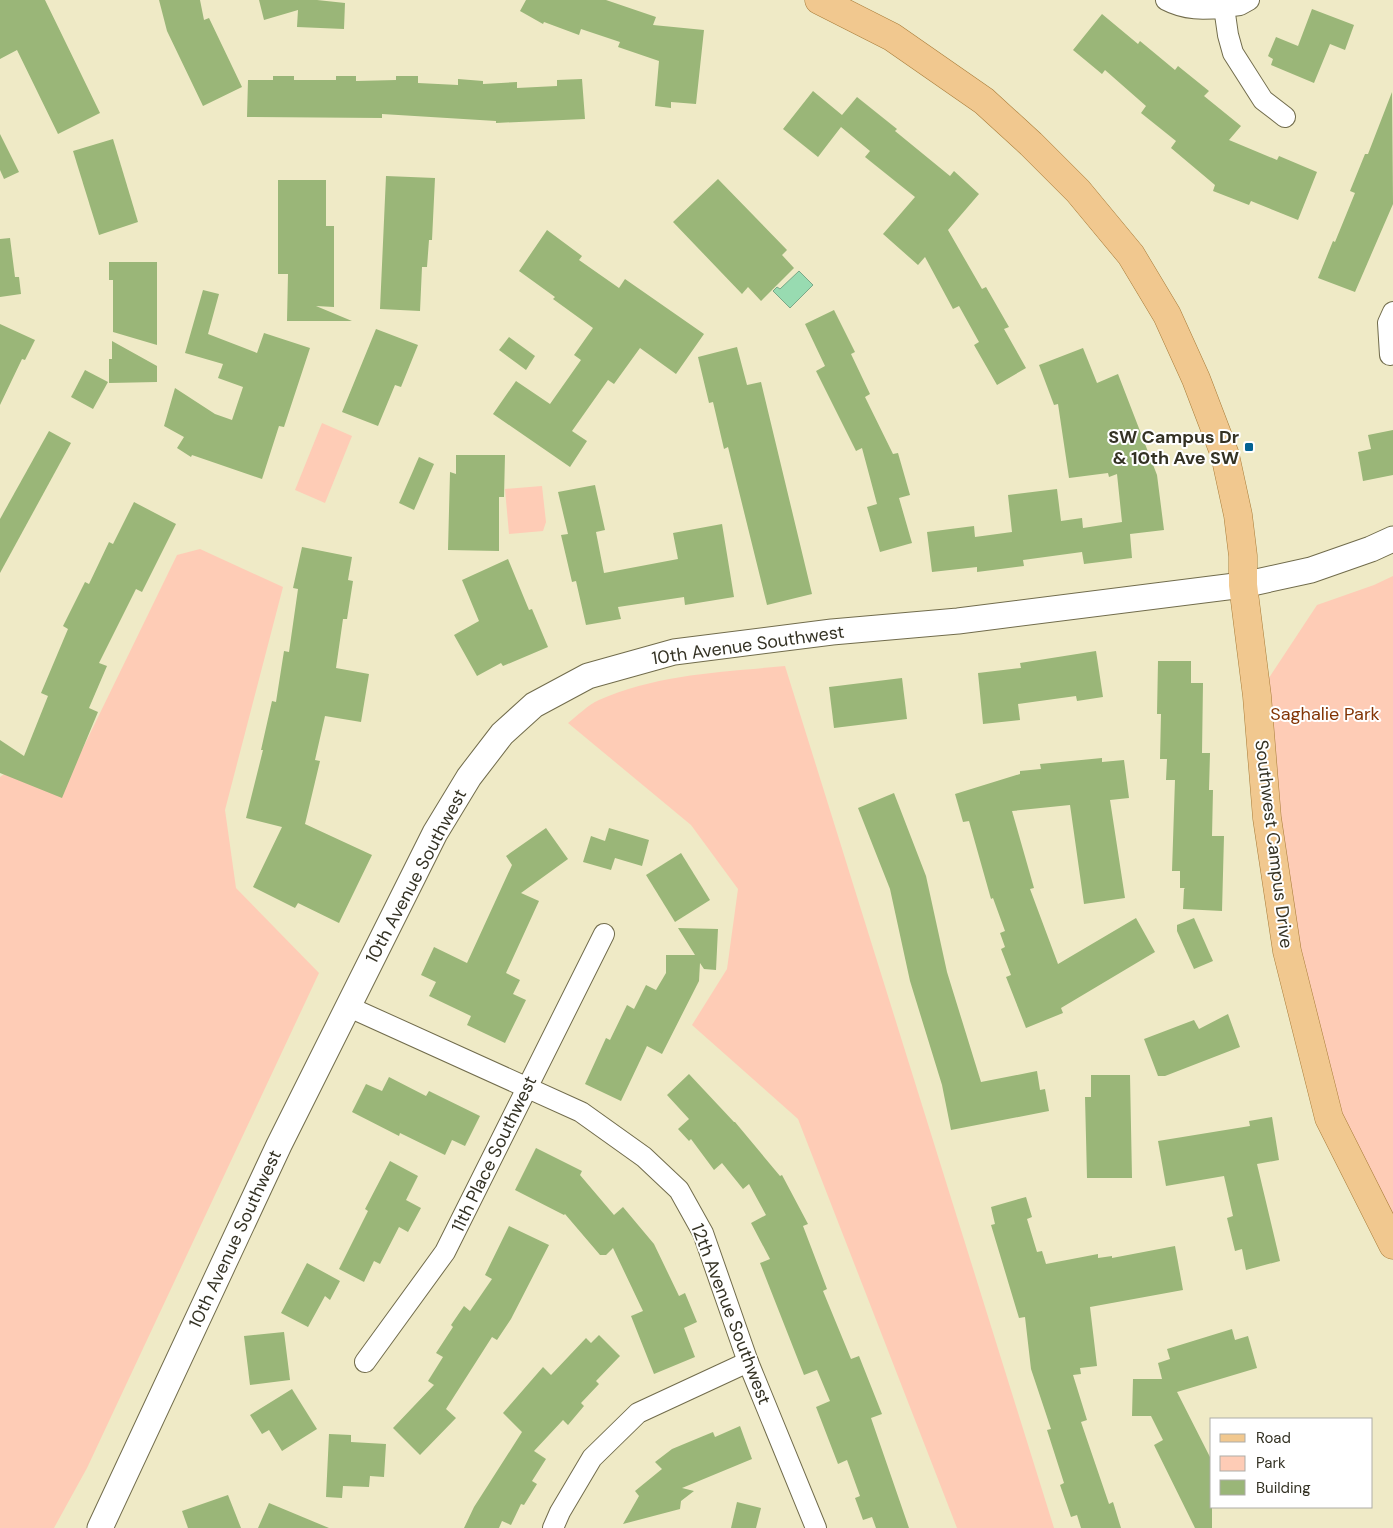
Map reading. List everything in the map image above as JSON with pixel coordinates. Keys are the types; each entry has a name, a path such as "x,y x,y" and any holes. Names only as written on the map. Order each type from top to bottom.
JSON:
{"main road":[{"name":"Southwest Campus Drive","path":"818,0 892,37 984,101 1078,191 1131,255 1167,315 1196,379 1225,455 1238,515 1243,556 1243,585 1268,818 1287,951 1329,1118 1393,1245"}],"street":[{"path":"1166,0 1176,5 1204,10 1240,5 1249,0"},
{"path":"1224,7 1233,53 1263,100 1285,117"},
{"path":"1390,355 1388,323 1393,312"},
{"path":"1243,585 1311,570 1371,550 1393,539"},
{"name":"10th Avenue Southwest","path":"100,1528 279,1145 435,833 468,777 502,734 534,705 588,676 674,652 832,632 958,621 1243,585"},
{"name":"11th Place Southwest","path":"365,1362 445,1252 604,934"},
{"name":"12th Avenue Southwest","path":"349,1008 581,1112 644,1156 678,1190 703,1233 748,1362 816,1528"},
{"path":"552,1528 592,1458 638,1413 748,1362"}],"green space":[{"path":"322,423 352,436 325,503 295,490"},
{"path":"542,486 546,522 543,531 509,534 505,489"},
{"path":"200,549 283,587 225,810 236,888 319,973 87,1468 54,1528 0,1528 0,777 14,767 82,750 177,555"},
{"name":"Saghalie Park","path":"1393,576 1393,1245 1329,1118 1257,696 1317,605 1374,585"},
{"path":"785,666 1054,1528 957,1528 798,1119 692,1025 727,969 738,889 691,825 568,723 587,707 621,691 667,679"}],"shaded area":[{"path":"799,271 813,285 790,308 773,291 777,287 780,289"}],"building":[{"path":"0,0 45,0 100,113 58,134 17,50 0,59"},
{"path":"159,0 200,0 204,20 209,18 242,87 203,106 167,31"},
{"path":"259,0 317,0 345,3 344,29 297,27 298,10 264,20"},
{"path":"526,0 606,0 656,17 653,25 704,30 696,104 671,102 671,108 655,106 659,61 618,47 620,42 581,29 579,35 544,22 543,24 520,11"},
{"path":"1312,9 1354,25 1345,50 1330,44 1314,83 1271,65 1273,59 1268,56 1276,37 1298,46"},
{"path":"1102,14 1138,44 1140,41 1175,70 1178,66 1209,91 1204,96 1241,126 1229,140 1277,160 1279,156 1317,172 1298,220 1251,201 1249,205 1213,191 1215,185 1171,148 1176,141 1141,113 1146,106 1105,70 1102,74 1073,50"},
{"path":"273,76 294,76 294,80 336,80 336,76 356,76 356,81 396,80 396,76 418,76 418,83 458,85 458,79 483,81 483,84 517,82 517,88 557,86 557,80 582,79 585,119 496,123 496,121 382,114 382,118 247,117 248,80 273,80"},
{"path":"813,91 842,115 857,97 897,129 895,131 950,176 954,171 979,194 948,230 982,289 986,287 1009,327 1004,329 1026,368 997,385 974,345 979,342 959,306 953,309 925,257 918,265 883,234 915,197 865,157 870,151 841,127 818,157 783,129"},
{"path":"1392,92 1393,204 1355,292 1318,278 1355,193 1350,191 1365,154 1368,154"},
{"path":"0,134 19,172 4,179 0,170"},
{"path":"113,139 138,222 99,235 73,151"},
{"path":"386,176 435,178 432,240 429,240 427,267 422,267 420,311 380,309"},
{"path":"718,179 787,250 782,255 794,268 761,301 748,287 742,294 673,222"},
{"path":"278,180 326,180 326,226 334,226 334,307 316,306 352,321 287,321 288,274 278,274"},
{"path":"547,230 582,256 579,260 619,288 625,279 704,334 676,374 640,348 614,384 608,380 572,431 587,441 570,467 493,414 516,381 550,404 581,360 574,355 593,328 519,271"},
{"path":"10,238 15,277 19,277 21,294 0,297 0,239"},
{"path":"109,262 157,262 157,345 113,332 113,280 109,280"},
{"path":"203,290 219,294 208,334 257,353 264,333 310,348 284,427 279,426 262,479 192,455 191,457 177,448 184,437 164,426 175,388 215,414 232,420 243,387 218,378 223,364 185,353"},
{"path":"834,310 855,352 851,354 870,394 865,397 893,454 898,453 910,495 899,498 912,543 880,552 867,507 877,504 862,448 856,451 816,371 825,366 805,324"},
{"path":"0,324 35,340 25,360 22,359 0,405"},
{"path":"376,329 418,345 401,387 395,385 378,426 342,412"},
{"path":"509,337 535,356 526,370 499,350"},
{"path":"112,341 157,366 157,382 109,383 109,359 112,359"},
{"path":"737,347 747,385 761,382 812,594 767,605 728,447 724,449 713,402 709,403 698,357"},
{"path":"1083,348 1097,383 1118,374 1157,475 1164,530 1130,534 1132,558 1084,564 1082,552 1023,560 1024,566 977,572 977,567 932,572 927,532 974,526 975,537 1012,532 1008,495 1057,489 1061,521 1082,518 1083,528 1122,522 1117,474 1109,477 1108,473 1069,478 1058,404 1054,405 1039,365"},
{"path":"85,370 108,382 93,409 71,397"},
{"path":"1393,430 1393,475 1363,481 1358,452 1371,449 1368,435"},
{"path":"49,431 71,443 0,573 0,519"},
{"path":"456,455 505,455 504,497 499,497 499,551 448,550 450,472 456,474"},
{"path":"419,457 434,464 414,510 399,503"},
{"path":"595,485 605,530 596,532 604,573 678,559 673,533 722,524 734,597 685,605 684,597 618,607 621,619 586,625 576,581 572,582 561,535 568,534 558,492"},
{"path":"134,502 176,524 142,592 136,589 99,663 107,666 89,708 98,712 62,798 0,773 0,740 24,756 48,696 41,693 68,629 63,626 85,582 89,584 109,542 113,544"},
{"path":"302,547 352,557 348,580 353,581 347,619 343,619 336,668 369,674 361,722 325,716 315,760 320,761 305,824 372,855 339,923 298,903 295,908 253,887 282,827 246,818 263,750 261,750 272,701 276,702 284,651 289,652 298,589 293,588"},
{"path":"508,559 529,610 532,609 548,647 503,666 501,663 477,676 454,635 479,621 462,580"},
{"path":"1096,651 1103,697 1077,701 1076,696 1018,704 1020,720 983,724 978,673 1021,668 1020,663"},
{"path":"1158,661 1191,661 1191,683 1203,683 1202,753 1210,753 1209,790 1213,790 1212,836 1224,836 1222,911 1183,909 1185,888 1180,888 1180,871 1172,871 1175,780 1166,780 1167,759 1160,759 1161,714 1157,714"},
{"path":"902,678 907,719 834,728 829,687"},
{"path":"1102,758 1102,762 1124,760 1129,798 1110,800 1125,898 1084,904 1070,805 1012,811 1034,888 1030,889 1058,964 1136,918 1155,952 1061,1008 1063,1013 1026,1028 1006,977 1011,975 1001,949 1005,947 1000,933 1005,931 993,898 991,899 969,821 963,822 955,794 1020,774 1020,771 1041,769 1040,764"},
{"path":"894,793 926,876 947,972 981,1082 1037,1071 1040,1090 1045,1089 1049,1111 951,1130 942,1085 910,981 890,889 858,808"},
{"path":"546,828 568,859 521,893 539,901 506,973 520,980 513,994 526,1000 505,1043 467,1025 471,1016 429,996 436,982 421,975 434,947 467,963 512,865 506,856"},
{"path":"609,828 649,840 642,866 615,858 611,870 583,862 591,836 605,841"},
{"path":"681,853 710,900 675,922 646,875"},
{"path":"1194,918 1213,961 1194,969 1177,931 1177,925"},
{"path":"678,928 718,929 716,970 704,969 700,963 699,981 662,1054 647,1046 621,1101 585,1084 606,1038 610,1040 627,1005 634,1009 646,985 656,990 666,973 666,955 695,955"},
{"path":"1228,1014 1240,1047 1165,1076 1158,1076 1144,1039 1194,1020 1199,1029"},
{"path":"689,1074 735,1122 780,1176 782,1175 808,1224 803,1226 827,1289 823,1291 851,1359 859,1356 882,1414 871,1418 909,1528 876,1528 872,1517 863,1520 855,1498 860,1496 847,1460 838,1464 816,1407 830,1401 817,1370 804,1375 760,1263 770,1259 751,1223 766,1215 749,1184 743,1189 722,1163 714,1170 691,1139 689,1141 678,1129 689,1119 667,1095"},
{"path":"1091,1075 1130,1075 1132,1178 1087,1178 1085,1097 1091,1097"},
{"path":"389,1077 426,1096 429,1091 480,1116 465,1146 452,1140 445,1155 400,1133 399,1136 352,1112 366,1084 382,1091"},
{"path":"1272,1117 1279,1160 1257,1164 1280,1261 1246,1270 1242,1249 1235,1251 1227,1218 1233,1216 1224,1176 1166,1186 1158,1141 1250,1126 1249,1121"},
{"path":"536,1148 582,1171 580,1175 614,1215 623,1207 654,1244 679,1296 685,1293 697,1322 684,1328 695,1357 654,1374 631,1316 643,1311 613,1248 606,1255 600,1255 565,1214 515,1190"},
{"path":"390,1161 418,1176 406,1200 421,1208 408,1232 399,1227 380,1264 374,1261 364,1282 339,1269 368,1211 365,1209"},
{"path":"1026,1197 1032,1217 1027,1219 1037,1252 1042,1251 1046,1264 1098,1254 1098,1258 1112,1256 1112,1258 1175,1246 1183,1290 1090,1307 1097,1366 1080,1368 1081,1374 1073,1375 1087,1420 1081,1422 1109,1504 1113,1502 1121,1528 1081,1528 1077,1515 1071,1517 1060,1485 1064,1483 1047,1430 1051,1429 1031,1369 1025,1317 1019,1318 991,1225 995,1224 991,1207"},
{"path":"509,1226 549,1245 511,1319 497,1340 492,1337 446,1409 456,1418 420,1455 393,1428 434,1385 428,1381 443,1357 436,1353 464,1306 470,1311 492,1279 485,1275"},
{"path":"307,1263 340,1281 330,1300 325,1296 308,1327 281,1313"},
{"path":"1232,1329 1235,1340 1248,1336 1257,1368 1177,1392 1210,1457 1212,1528 1195,1528 1154,1445 1163,1440 1151,1416 1132,1416 1133,1379 1162,1379 1158,1363 1170,1359 1167,1349"},
{"path":"284,1332 290,1380 250,1385 244,1336"},
{"path":"599,1335 620,1356 596,1381 599,1384 581,1403 584,1406 568,1425 563,1420 534,1451 546,1459 532,1481 537,1484 524,1505 521,1504 511,1525 502,1521 499,1528 464,1528 474,1507 522,1432 503,1413 543,1367 551,1375 586,1338 591,1343"},
{"path":"292,1389 317,1429 282,1451 269,1430 262,1434 250,1415"},
{"path":"740,1426 752,1459 682,1488 694,1491 681,1501 680,1509 623,1524 639,1496 635,1491 662,1469 655,1462 672,1449 713,1432 715,1437"},
{"path":"329,1434 351,1435 351,1442 386,1444 384,1477 370,1476 369,1487 343,1486 342,1498 326,1497"},
{"path":"228,1495 241,1528 188,1528 182,1511"},
{"path":"737,1502 761,1508 756,1528 731,1528"},
{"path":"269,1503 329,1528 258,1528"}],"place":[{"name":"SW Campus Dr & 10th Ave SW","path":"1249,447"}]}
